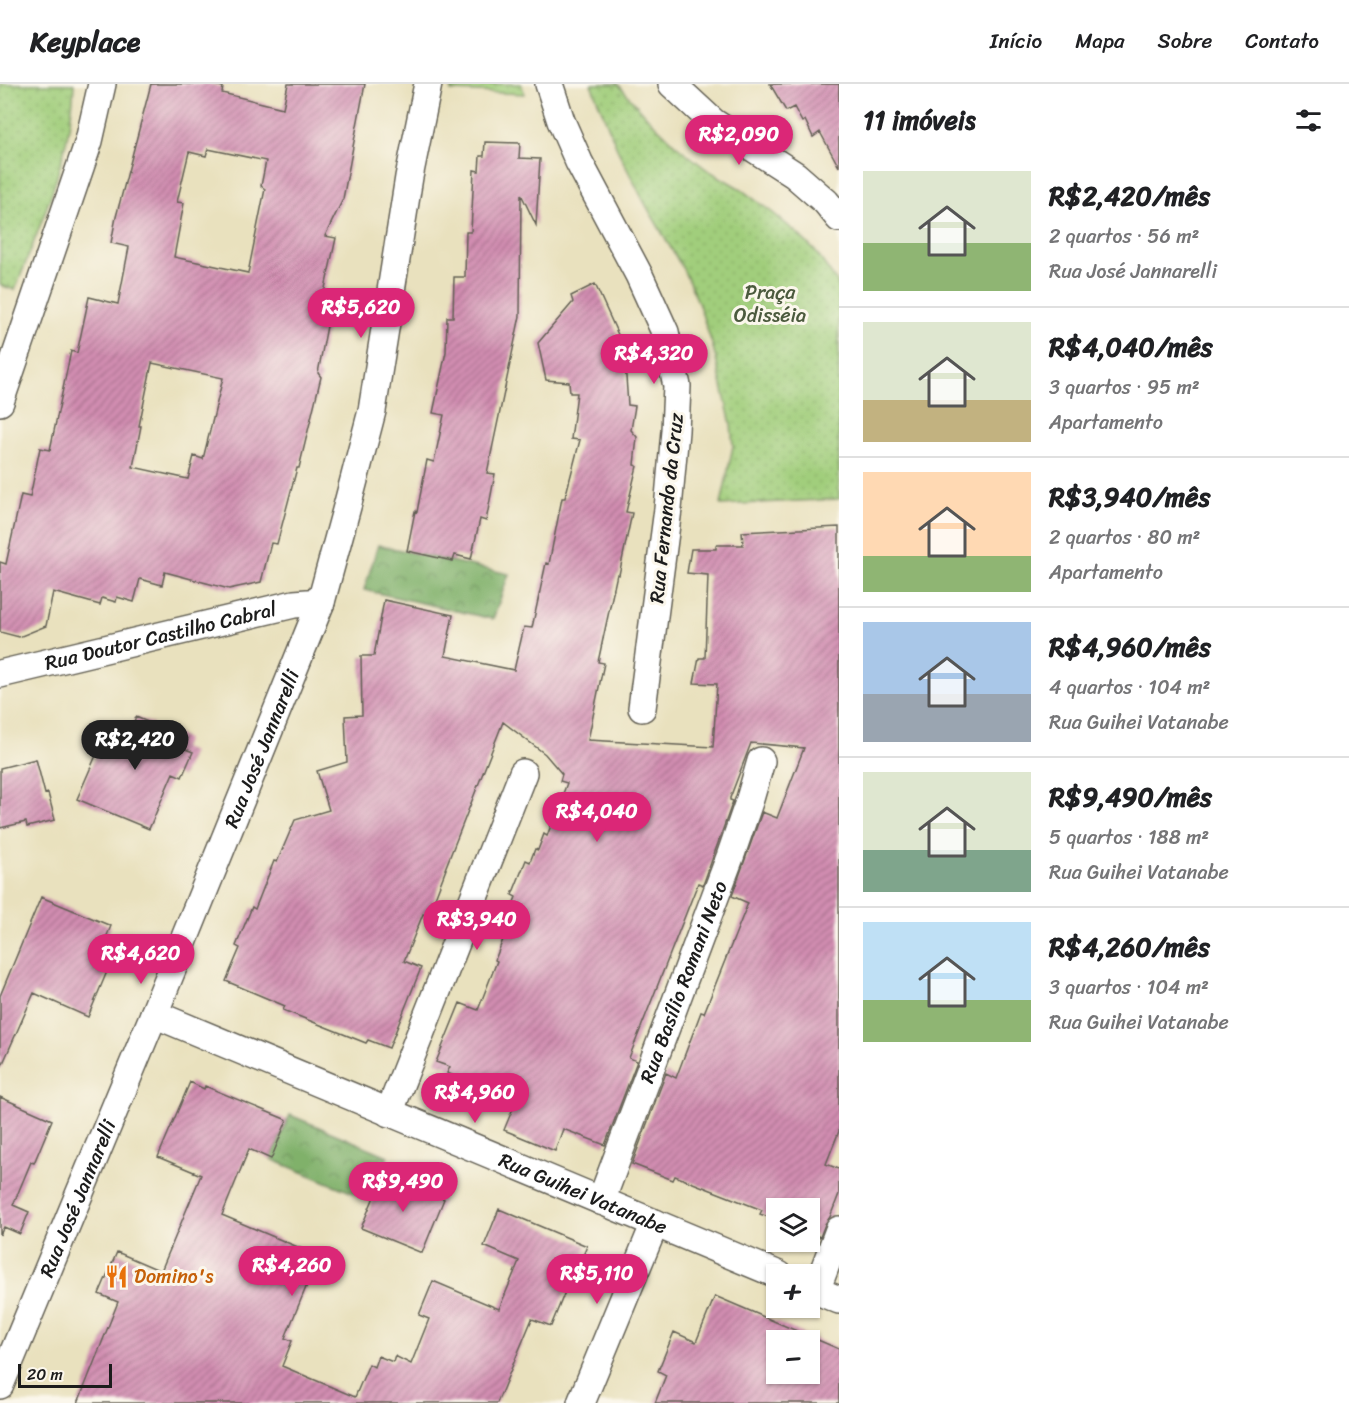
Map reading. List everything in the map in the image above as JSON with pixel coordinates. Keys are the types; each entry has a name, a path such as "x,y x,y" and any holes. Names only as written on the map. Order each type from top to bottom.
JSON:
{"street":[{"path":"0,402 89,141 102,84"},
{"name":"Rua José Jannarelli","path":"0,1384 154,1014 321,602 372,411 409,177 428,84"},
{"name":"Rua Fernando da Cruz","path":"549,84 561,121 579,162 639,275 665,332 677,386 668,508 642,708"},
{"path":"672,84 713,122 795,175 826,202 839,218"},
{"name":"Rua Doutor Castilho Cabral","path":"0,674 294,604 321,602"},
{"name":"Rua Basílio Romani Neto","path":"601,1201 730,857 761,761"},
{"path":"389,1113 523,773"},
{"name":"Rua Guihei Vatanabe","path":"154,1014 766,1270"},
{"path":"581,1403 655,1223"},
{"path":"822,1293 839,1230"}],"green space":[{"path":"0,84 74,84 72,111 61,163 15,290 0,285"},
{"path":"453,84 521,84 525,94 451,91"},
{"name":"Praça Odisséia","path":"591,84 618,84 677,146 706,169 739,188 798,234 815,251 839,285 839,499 721,505 733,446 731,424 713,347 698,302 683,269 619,153"},
{"path":"378,545 509,574 493,619 364,590"},
{"path":"290,1115 388,1156 370,1200 271,1159"}],"building":[{"path":"151,84 210,84 223,87 222,93 283,108 288,84 365,84 343,199 325,236 336,238 324,293 333,295 318,373 321,377 299,468 297,468 277,544 271,543 261,582 229,589 165,572 162,585 140,579 134,602 117,597 116,602 102,598 100,605 53,592 46,626 19,637 0,632 0,562 6,564 21,495 30,497 40,448 50,450 71,351 77,353 89,297 118,304 129,247 111,243","holes":["208,149 266,161 261,186 265,189 248,273 174,257 184,203 177,202 189,152 206,156","152,363 223,378 203,459 194,456 188,479 133,467"]},
{"path":"770,84 839,84 839,167 820,132 813,137 805,120 802,122 794,107 786,111"},
{"path":"485,142 520,143 519,158 540,159 536,225 521,194 520,316 487,473 495,474 486,521 480,519 471,559 455,555 453,561 407,551 427,460 434,462 444,415 433,413 446,352 447,317 453,317 454,277 465,277 466,232 471,232 474,170 479,171 480,156 484,156"},
{"path":"595,284 624,348 628,405 635,406 631,430 637,437 634,465 637,466 626,512 632,513 598,662 604,663 588,740 713,747 717,684 694,683 699,658 705,658 708,575 687,573 691,549 716,549 716,545 743,545 742,532 839,527 839,1131 826,1164 839,1169 839,1194 820,1237 820,1198 766,1198 766,1216 760,1214 762,1210 675,1176 673,1180 632,1164 666,1073 676,1078 701,1012 704,1013 748,903 732,896 762,812 777,818 804,748 751,743 730,798 733,801 703,885 698,883 629,1058 637,1061 605,1145 563,1129 555,1151 504,1130 516,1101 447,1073 450,1067 436,1062 460,1003 478,1010 513,914 510,912 516,897 512,895 526,860 530,862 544,834 547,836 567,783 560,781 562,774 545,754 503,722 428,916 423,914 404,961 421,968 389,1048 368,1040 366,1043 283,1010 285,1006 226,981 240,948 236,946 252,907 255,909 274,861 277,862 295,820 329,810 317,771 347,762 345,716 362,715 361,656 374,656 384,600 453,615 445,656 514,670 524,627 532,628 546,563 549,564 562,498 565,498 580,440 571,439 577,393 570,393 569,382 546,380 538,343 573,302 571,296"},
{"path":"136,717 187,739 183,748 193,752 182,777 173,773 149,829 77,799 111,721 130,730"},
{"path":"36,759 45,794 48,793 55,820 27,827 26,822 0,828 0,768"},
{"path":"41,897 111,926 103,945 116,950 88,1017 34,993 0,1070 0,996"},
{"path":"190,1082 287,1120 271,1159 249,1149 222,1215 319,1256 285,1338 292,1341 282,1366 355,1397 369,1364 374,1367 378,1356 393,1362 395,1356 411,1364 429,1319 419,1315 433,1281 499,1309 519,1261 484,1246 499,1209 587,1246 551,1326 532,1319 497,1403 78,1403 118,1302 99,1294 117,1252 161,1271 201,1175 158,1157"},
{"path":"0,1097 52,1120 13,1205 29,1212 20,1234 4,1227 0,1235"},
{"path":"384,1173 444,1199 422,1253 361,1228"},
{"path":"715,1296 795,1330 766,1330 766,1384 820,1384 820,1341 839,1349 839,1403 655,1403 666,1375 658,1371 674,1332 696,1342"}],"place":[{"name":"Domino's","path":"116,1276"}]}
